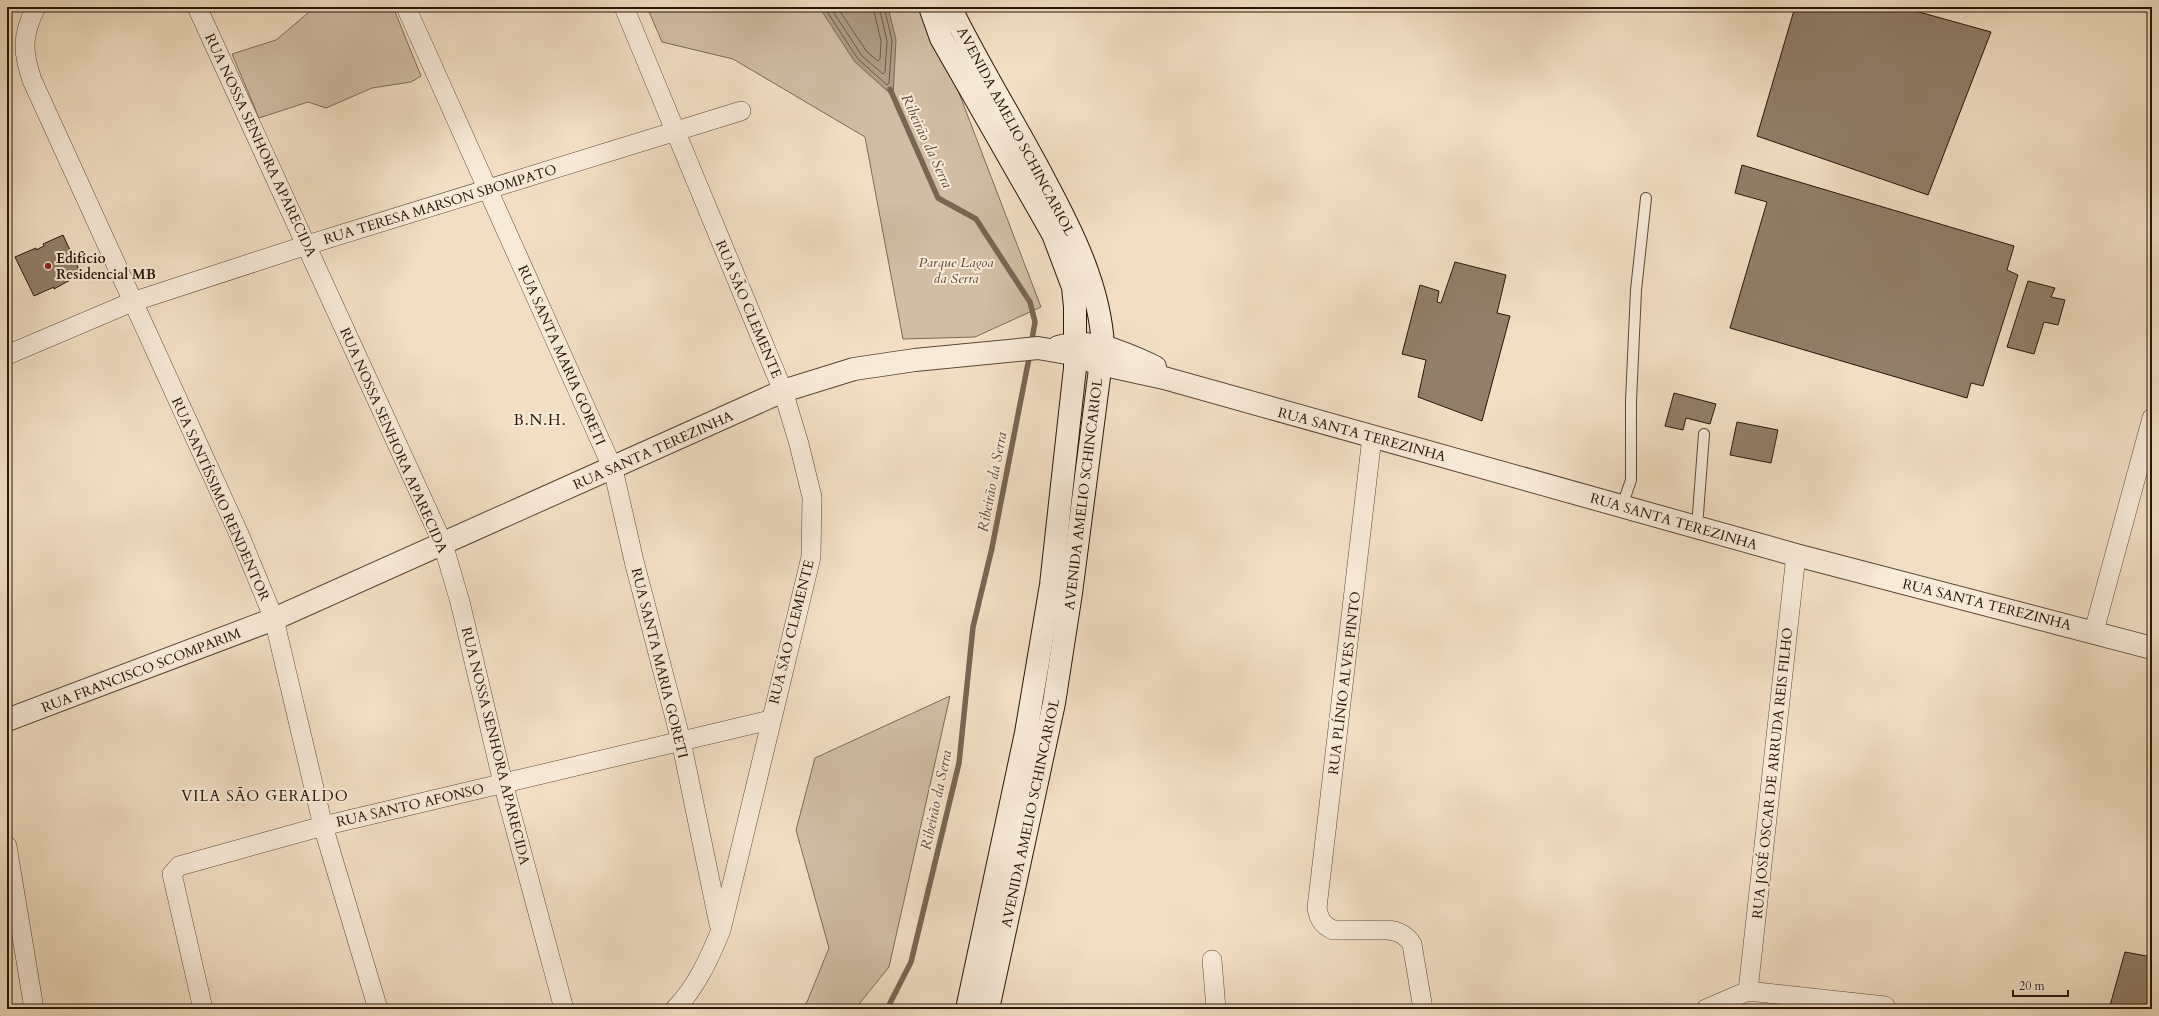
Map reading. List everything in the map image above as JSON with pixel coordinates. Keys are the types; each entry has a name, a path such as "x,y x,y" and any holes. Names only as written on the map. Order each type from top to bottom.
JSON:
{"street":[{"name":"RUA SANTÍSSIMO RENDENTOR","path":"36,7 29,20 25,37 25,59 32,80 239,534 274,619 323,826 378,1009"},
{"name":"RUA NOSSA SENHORA APARECIDA","path":"197,7 443,544 460,602 503,783 564,1009"},
{"name":"RUA SANTA MARIA GORETI","path":"406,7 613,469 634,561 681,741 721,930"},
{"name":"RUA SÃO CLEMENTE","path":"624,7 782,391 800,444 812,497 811,558 770,720 721,930 709,959 690,994 675,1009"},
{"name":"AVENIDA AMELIO SCHINCARIOL","path":"930,7 941,38 1053,234 1073,287 1075,307 1075,350 1051,585 1039,665 967,1009"},
{"name":"AVENIDA AMELIO SCHINCARIOL","path":"950,7 970,49 1026,144 1066,220 1090,280 1102,321 1101,355 1071,593 1054,703 988,1009"},
{"name":"RUA TERESA MARSON SBOMPATO","path":"7,355 132,302 306,245 740,111"},
{"name":"RUA SANTA TEREZINHA","path":"274,619 613,469 782,391 854,369 1036,349 1075,350 1101,355 1197,387 1372,437 1796,555 2094,631 2152,648"},
{"path":"2094,631 2152,418"},
{"name":"RUA PLÍNIO ALVES PINTO","path":"1372,437 1317,908 1319,919 1325,927 1332,930 1396,930 1408,937 1412,944 1423,1009"},
{"name":"RUA JOSÉ OSCAR DE ARRUDA REIS FILHO","path":"1748,991 1796,555"},
{"name":"RUA FRANCISCO SCOMPARIM","path":"7,720 274,619"},
{"name":"RUA SANTO AFONSO","path":"203,1009 172,874 179,866 323,826 770,720"},
{"path":"7,846 34,1009"},
{"path":"1212,960 1216,1009"},
{"path":"1706,1009 1748,991 1885,1006"}],"lane":[{"path":"1622,506 1631,480 1631,401 1636,290 1646,198"},
{"path":"1697,527 1704,434"}],"green space":[{"path":"315,7 393,7 421,76 411,82 372,88 326,108 308,102 259,118 232,54 276,40"},
{"name":"Parque Lagoa da Serra","path":"647,7 926,7 1041,307 975,337 903,339 865,137 733,59 662,42"},
{"path":"950,696 889,967 855,1009 800,1009 807,1002 829,948 796,830 815,758"}],"water":[{"path":"819,7 888,7 896,40 893,96 855,62"}],"building":[{"path":"1795,7 1901,7 1991,32 1928,195 1757,136"},
{"path":"1742,165 2014,246 2007,270 2018,275 1983,386 1971,383 1967,398 1730,328 1767,202 1735,193"},
{"name":"Edifício Residencial MB","path":"63,235 81,274 54,289 54,287 34,296 15,257 36,248 36,250 44,246 43,244"},
{"path":"1455,262 1506,275 1497,313 1510,316 1482,421 1418,397 1426,360 1402,354 1420,285 1439,291 1437,302 1441,303"},
{"path":"2028,281 2055,288 2051,297 2065,300 2058,325 2044,322 2034,354 2007,347"},
{"path":"1674,393 1716,404 1710,424 1686,418 1683,430 1665,426"},
{"path":"1737,422 1778,430 1771,463 1730,455"},
{"path":"2125,952 2152,957 2152,1009 2109,1009"}],"waterway":[{"name":"Ribeirão da Serra","path":"890,89 938,198 976,219 1030,302 1035,322 1031,345"},
{"name":"Ribeirão da Serra","path":"887,1009 911,962 959,763 973,627 992,548 1030,353"}],"place":[{"name":"Edifício Residencial MB","path":"48,266"}],"district":[{"name":"B.N.H.","path":"540,420"},
{"name":"VILA SÃO GERALDO","path":"265,796"}]}
